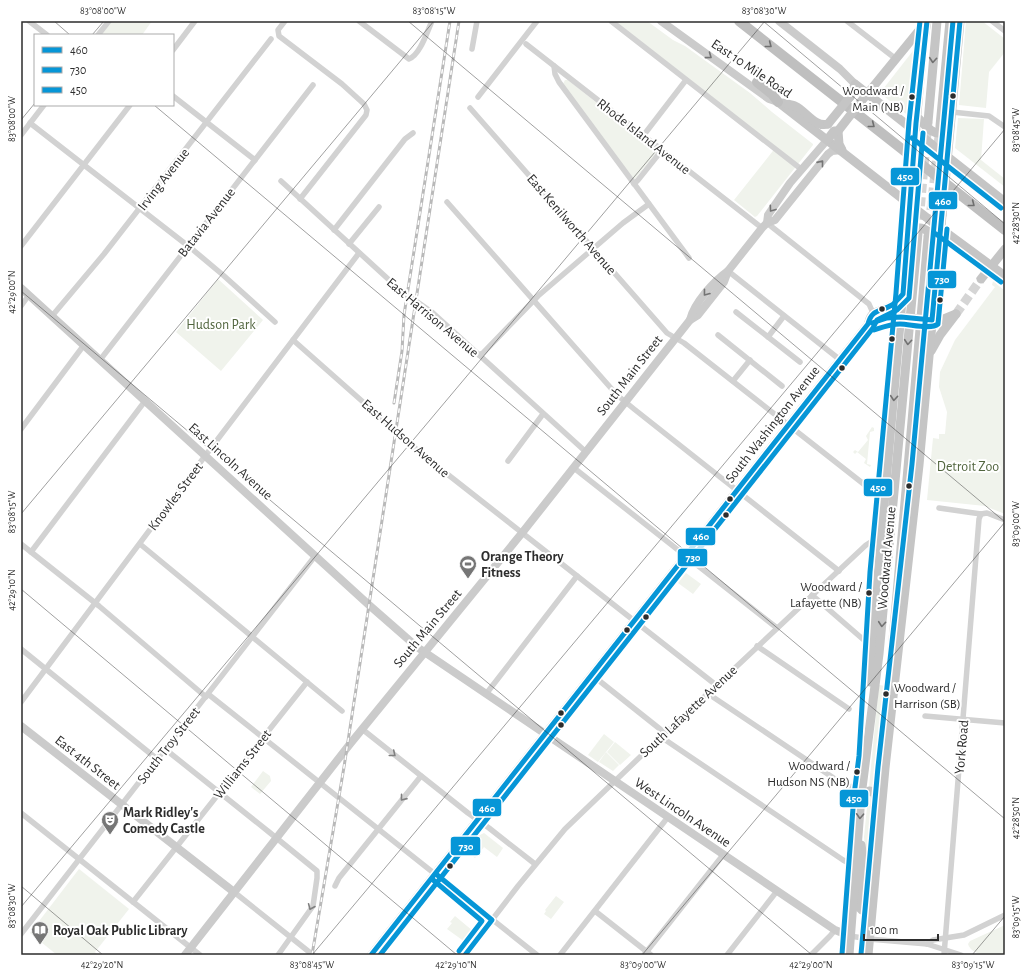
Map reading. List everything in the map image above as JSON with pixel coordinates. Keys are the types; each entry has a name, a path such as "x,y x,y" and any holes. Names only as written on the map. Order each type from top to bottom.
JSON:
{"highway":[{"path":"739,21 1005,230"},
{"path":"757,82 772,94 778,102"}],"main road":[{"name":"East 10 Mile Road","path":"661,21 769,99 778,102 828,139 940,228 1005,276"},
{"path":"779,21 840,69 855,84 1005,202"},
{"name":"South Main Street","path":"185,955 362,729 574,468 690,320 692,311 718,278 728,271 764,226 768,215 801,169 834,131 838,131 867,93 927,21"},
{"name":"Woodward Avenue","path":"859,835 881,541 903,317 903,294 914,146 927,21"},
{"path":"928,122 937,21"},
{"path":"940,126 950,21"},
{"name":"Woodward Avenue","path":"885,761 918,472 929,356 929,320 939,246 960,21"},
{"path":"778,102 796,106 818,123 824,125 828,124 850,97 855,84"},
{"path":"917,117 926,127 935,133 943,133 950,126"},
{"path":"838,131 839,144 842,150"},
{"name":"South Main Street","path":"764,226 775,220 828,154 832,151 842,150"},
{"path":"787,205 792,193 803,178 801,169"},
{"path":"907,234 914,228 923,228 933,235 939,246"},
{"name":"Woodward Avenue","path":"866,757 879,654 918,233"},
{"name":"Woodward Avenue","path":"868,955 885,761 895,616 928,237"},
{"path":"981,279 1005,249"},
{"name":"East Lincoln Avenue","path":"21,288 315,556 406,638 424,652"},
{"path":"873,313 890,306 903,294"},
{"name":"South Washington Avenue","path":"371,955 868,324 869,317 873,313"},
{"path":"868,324 883,319 903,317 939,322 956,314 940,335 929,356"},
{"name":"West Lincoln Avenue","path":"424,652 835,930 850,936"},
{"name":"East 4th Street","path":"21,726 234,892"},
{"path":"861,798 869,791 874,792 875,794 871,850 875,871"},
{"path":"849,955 859,835"},
{"path":"859,835 863,858 859,907 865,911 872,906"}],"street":[{"path":"29,21 46,34"},
{"path":"99,34 109,21"},
{"path":"174,49 195,21"},
{"path":"285,21 278,32 281,37 342,84 364,104 367,110 366,115 300,199"},
{"path":"359,21 408,59 412,58 422,44 432,21"},
{"path":"472,49 477,21"},
{"path":"478,97 537,21"},
{"path":"611,21 801,169"},
{"path":"847,21 896,59"},
{"path":"992,21 1005,31"},
{"name":"Irving Avenue","path":"52,316 140,209 271,39"},
{"name":"Rhode Island Avenue","path":"526,44 643,136 869,304 873,313"},
{"path":"554,66 555,74 559,82 688,258"},
{"path":"643,136 686,80"},
{"name":"Batavia Avenue","path":"100,360 313,85"},
{"path":"174,97 255,160"},
{"path":"21,135 43,106"},
{"path":"21,246 129,106"},
{"name":"East Kenilworth Avenue","path":"470,108 666,332 684,343 870,489 885,498"},
{"path":"952,112 989,116 1005,127"},
{"path":"30,123 188,246 275,322"},
{"path":"334,230 405,139 413,133"},
{"path":"634,184 662,150"},
{"name":"East Harrison Avenue","path":"281,181 399,289 428,310 586,452"},
{"path":"447,202 616,394 839,571"},
{"path":"479,356 534,300 623,223 649,204"},
{"path":"349,244 379,207"},
{"name":"Knowles Street","path":"21,702 359,253"},
{"path":"728,271 840,359"},
{"path":"21,306 29,295"},
{"path":"736,312 800,362"},
{"path":"768,337 784,316"},
{"path":"718,335 782,386"},
{"name":"East Hudson Avenue","path":"293,340 404,439 716,685"},
{"path":"21,429 84,345"},
{"path":"733,381 750,360"},
{"path":"31,552 145,401"},
{"path":"508,461 543,414"},
{"path":"574,468 777,628"},
{"path":"939,508 981,514 987,513 1005,520"},
{"name":"York Road","path":"944,952 979,519 981,514"},
{"name":"South Lafayette Avenue","path":"465,955 535,864 561,834 614,781 866,545 874,540 881,541"},
{"path":"21,544 207,695 263,737 537,955"},
{"path":"140,544 342,711"},
{"name":"South Troy Street","path":"21,934 315,556"},
{"path":"486,694 577,576"},
{"path":"812,595 865,641 873,643"},
{"path":"757,646 849,709"},
{"path":"21,649 45,670 157,759"},
{"path":"592,675 663,735 843,860 856,867"},
{"name":"Williams Street","path":"133,902 307,682"},
{"path":"707,693 847,787 861,798"},
{"path":"925,716 1005,723"},
{"path":"362,729 535,864"},
{"path":"165,749 317,871 313,906 278,955"},
{"path":"335,886 339,878 421,776"},
{"path":"847,787 855,786 864,779"},
{"path":"21,813 200,955"},
{"path":"560,955 668,817"},
{"path":"594,911 647,954 723,855"},
{"path":"727,955 777,891"},
{"path":"234,892 313,955"},
{"path":"927,944 933,940 964,935 1005,915"},
{"path":"810,955 835,930"},
{"name":"West Lincoln Avenue","path":"850,936 927,944 944,952 961,955"}],"green space":[{"path":"112,21 152,21 143,34 102,34"},
{"path":"615,21 647,21 673,40 685,46 750,93 813,144 757,216 755,217 734,200 776,147"},
{"path":"966,21 982,21 1005,39 1005,52 989,72 986,108 959,105"},
{"path":"917,47 910,117 880,93"},
{"path":"565,80 568,80 656,150 656,153 634,180 563,84"},
{"path":"958,118 984,119 981,160 1005,179 1005,187 955,148"},
{"name":"Hudson Park","path":"218,279 263,320 221,371 176,332"},
{"name":"Detroit Zoo","path":"993,281 1005,291 1005,514 985,506 927,500 933,438 939,439 939,434 945,434 947,412 939,387 940,372 955,340 995,287 992,285"},
{"path":"872,427 874,428 874,431 870,432 867,464 871,465 870,467 864,463 866,459 857,452 855,454 853,452 855,450 858,452 868,440 866,436"},
{"path":"686,573 701,584 693,594 678,583"},
{"path":"879,685 886,686 877,788 869,787"},
{"path":"604,734 614,742 598,762 588,755"},
{"path":"615,742 631,755 620,765 607,752"},
{"path":"606,752 619,765 613,771 599,762"},
{"path":"263,771 270,776 271,781 260,794 251,787"},
{"path":"869,795 874,798 869,856 870,871 867,904 866,906 861,906 865,852 864,837"},
{"path":"484,833 503,848 497,857 484,847 475,858 467,852 480,835"},
{"path":"79,869 129,909 95,952 98,955 57,955 30,933"},
{"path":"556,896 564,902 551,919 544,914 546,911 545,910"},
{"path":"455,916 473,931 465,942 447,929"},
{"path":"1005,925 1005,955 979,953 970,948 968,944 970,941"}],"tunnel":[{"path":"918,233 928,122"},
{"path":"928,237 940,127"},
{"path":"956,314 981,279"}],"railway":[{"path":"394,403 402,351 404,315 450,21"},
{"path":"312,955 344,767 459,21"}],"transit line":[{"name":"450","path":"842,954 854,795 859,756 870,572 896,293 909,122 920,21"},
{"name":"460","path":"371,955 868,324 874,313 892,305 903,294 916,123 927,21"},
{"name":"450","path":"861,954 878,767 912,464 953,21"},
{"name":"460","path":"872,323 887,318 901,317 932,320 960,21"},
{"name":"730","path":"380,955 873,328 877,320 897,310 909,298 923,133"},
{"name":"730","path":"912,138 1001,208"},
{"name":"730","path":"874,330 897,324 926,327 931,327 938,324 947,229"},
{"name":"730","path":"936,234 1001,282"},
{"name":"460","path":"436,874 492,920 465,955"},
{"name":"730","path":"432,879 482,921 459,951"}],"place":[{"name":"Woodward / Main (NB)","path":"912,97"},
{"name":"Orange Theory Fitness","path":"468,579"},
{"name":"Woodward / Lafayette (NB)","path":"869,593"},
{"name":"Woodward / Harrison (SB)","path":"886,694"},
{"name":"Woodward / Hudson NS (NB)","path":"857,772"},
{"name":"Mark Ridley's Comedy Castle","path":"110,835"},
{"name":"Royal Oak Public Library","path":"40,945"}]}
